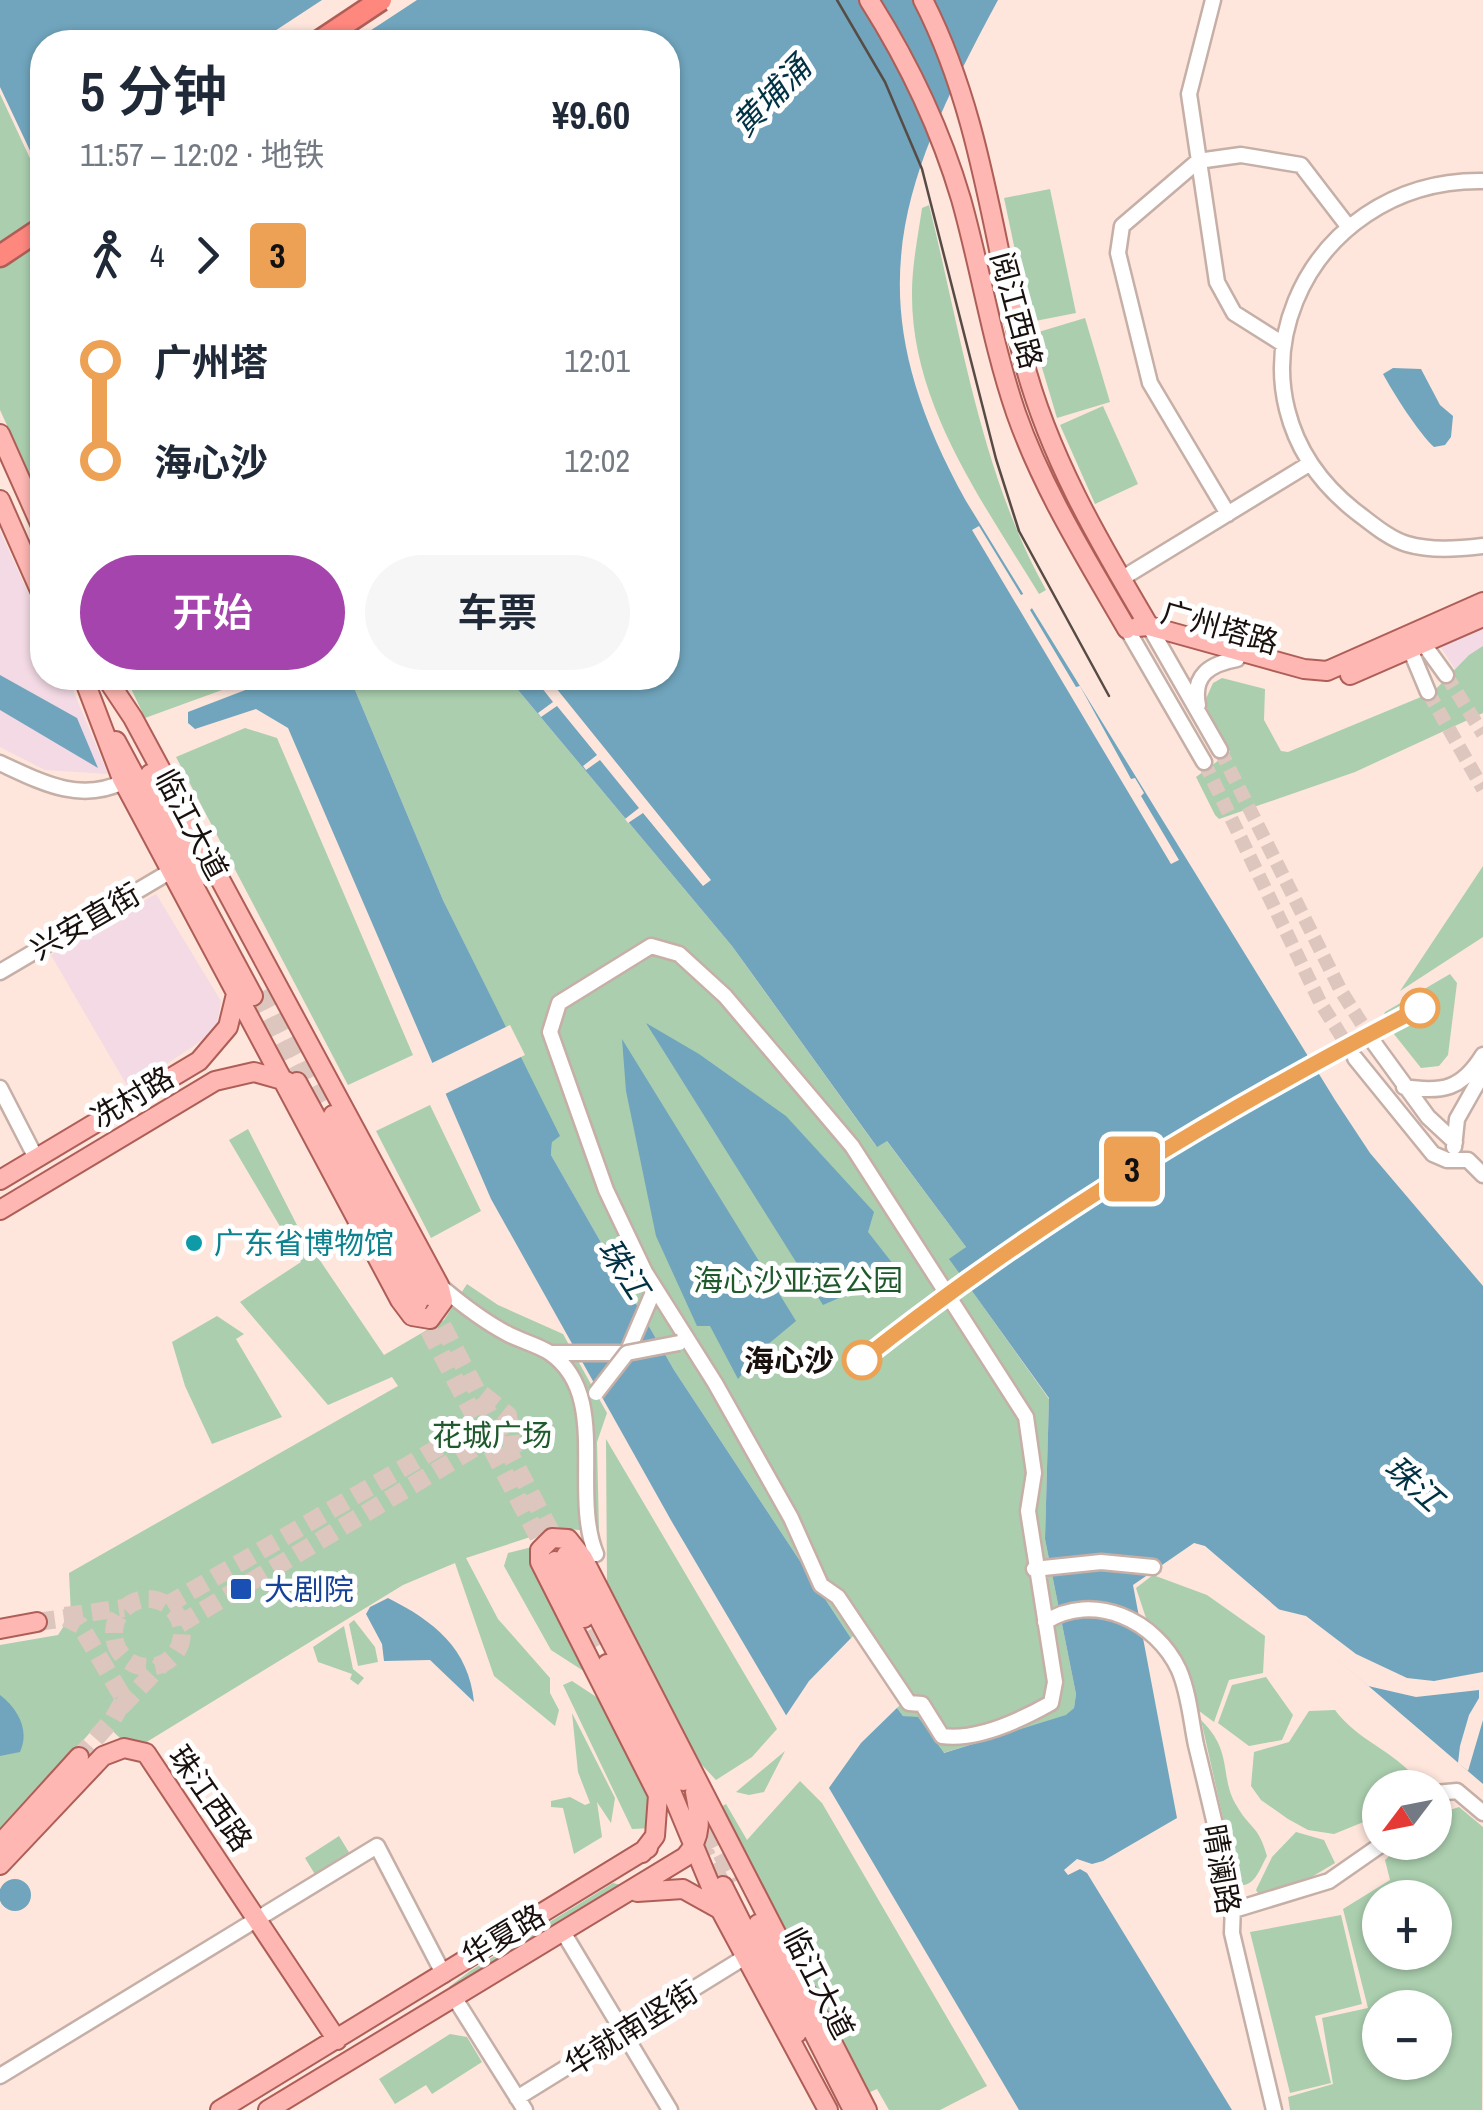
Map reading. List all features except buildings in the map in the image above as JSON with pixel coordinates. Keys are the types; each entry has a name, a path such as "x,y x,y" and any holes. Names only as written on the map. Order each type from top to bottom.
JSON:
{"highway":[{"path":"317,30 361,0"},
{"path":"336,30 381,0"},
{"path":"0,242 30,223"},
{"path":"0,256 30,236"}],"main road":[{"name":"阅江西路","path":"869,0 924,96 962,204 990,325 1029,448 1064,520 1127,629"},
{"name":"阅江西路","path":"923,0 960,81 1036,403 1071,490 1153,632"},
{"path":"0,434 30,501"},
{"path":"0,500 30,567"},
{"name":"广州塔路","path":"1153,632 1298,678 1334,680 1417,641 1483,602"},
{"name":"广州塔路","path":"1127,629 1316,671 1338,669 1483,617"},
{"path":"87,690 123,782 171,871 257,991 330,1111 428,1295"},
{"name":"临江大道","path":"88,690 257,991"},
{"name":"临江大道","path":"112,690 257,991"},
{"path":"257,991 254,1026 292,1084 428,1295 443,1301 436,1314 423,1320 412,1316 292,1084"},
{"name":"冼村路","path":"0,1180 201,1060 257,991"},
{"path":"201,1060 216,1066 215,1081"},
{"name":"冼村路","path":"0,1210 215,1081 254,1072 292,1084"},
{"path":"642,1853 655,1836 658,1795 540,1562 540,1550 546,1541 563,1537 576,1547 678,1773 693,1848 730,1884"},
{"path":"561,1558 678,1773 705,1815"},
{"path":"0,1630 37,1622"},
{"name":"珠江西路","path":"0,1865 97,1761 117,1749 132,1748 146,1753 160,1767 336,2040"},
{"path":"0,1844 78,1757"},
{"path":"678,1773 694,1790 730,1884 867,2110"},
{"name":"华夏路","path":"220,2110 642,1853 658,1840 665,1826 678,1773"},
{"path":"693,1848 705,1815"},
{"name":"华夏路","path":"268,2110 626,1894 693,1848"},
{"path":"610,1874 621,1873 629,1879 626,1894 683,1889 712,1902 721,1911 828,2110"},
{"path":"721,1911 730,1884"},
{"name":"临江大道","path":"730,1884 837,2110"},
{"name":"临江大道","path":"730,1884 853,2110"}],"street":[{"path":"1213,0 1190,94 1217,282 1234,313 1283,344"},
{"path":"1228,514 1150,383 1118,253 1122,226 1198,160 1241,155 1301,164 1347,225"},
{"path":"1483,181 1418,186 1347,225 1306,276 1290,312 1283,344 1288,404 1309,464 1340,499 1404,544 1483,546"},
{"path":"1122,580 1309,464"},
{"path":"1127,629 1204,762"},
{"path":"1153,632 1220,750"},
{"path":"1417,641 1446,675"},
{"path":"1417,641 1428,692"},
{"path":"1201,716 1196,687 1200,678 1218,663 1237,659"},
{"path":"0,764 71,791 105,791 123,782"},
{"name":"兴安直街","path":"0,972 171,871"},
{"path":"651,946 679,954 725,996 852,1146 1026,1417 1034,1473 1028,1512 1048,1620 1055,1682 1051,1704 960,1738 942,1736 922,1704 908,1703 838,1598 821,1585 791,1518 652,1293 606,1190 550,1032 559,1003 651,946"},
{"path":"1374,1043 1404,1087 1455,1142"},
{"path":"1438,1157 1450,1154 1458,1119 1483,1056"},
{"path":"1355,1058 1412,1132 1438,1157 1468,1160 1483,1175"},
{"path":"1404,1087 1443,1090 1478,1073"},
{"path":"0,1088 36,1158"},
{"path":"596,1554 584,1518 591,1399 627,1353 652,1293"},
{"path":"428,1295 550,1353 627,1353 683,1342"},
{"path":"550,1353 591,1399"},
{"path":"1041,1568 1102,1562 1153,1567"},
{"name":"晴澜路","path":"1048,1620 1075,1610 1098,1610 1149,1631 1178,1669 1234,1910 1232,1933 1274,2110"},
{"path":"1452,1791 1457,1791 1483,1814"},
{"path":"0,2076 377,1846 444,1975"},
{"path":"1234,1910 1328,1881 1362,1858"},
{"path":"563,1932 670,2110"},
{"name":"华就南竖街","path":"521,2104 624,2032 744,1957"},
{"path":"454,1996 521,2104"}],"shaded area":[{"path":"0,531 30,597 30,690 73,690 108,774 45,770 0,747"},
{"path":"1483,624 1483,712 1438,643"},
{"path":"156,894 221,1001 216,1031 129,1089 51,955"}],"green space":[{"path":"0,94 30,158 30,476 0,410"},
{"path":"1050,189 1076,313 1030,322 1004,198"},
{"path":"929,205 975,402 1005,499 1046,590 1039,594 954,451 924,374 915,334 912,282 922,208"},
{"path":"1085,318 1110,402 1057,418 1032,334"},
{"path":"1103,406 1138,484 1095,504 1060,425"},
{"path":"1483,646 1483,713 1355,772 1219,819 1215,815 1196,777 1230,752 1204,703 1213,683 1222,678 1265,689 1264,720 1281,751 1288,752 1433,692"},
{"path":"132,690 222,690 145,718"},
{"name":"海心沙亚运公园","path":"355,690 518,690 732,946 876,1146 886,1140 966,1247 950,1260 1049,1399 1045,1539 1076,1694 1074,1708 1066,1716 943,1753 918,1718 903,1716 674,1370 551,1155 552,1141 559,1136 443,900"},
{"path":"245,728 277,738 413,1055 348,1085 176,757"},
{"path":"1483,866 1483,937 1400,991"},
{"path":"1450,974 1457,983 1448,1055 1439,1066 1421,1068 1382,1019 1385,1012"},
{"path":"430,1105 481,1211 431,1238 376,1131"},
{"name":"花城广场","path":"248,1129 300,1231 384,1355 444,1320 467,1284 498,1305 563,1334 607,1413 597,1442 599,1532 558,1528 466,1558 498,1619 550,1678 550,1693 559,1710 555,1726 494,1676 455,1563 403,1585 145,1743 120,1738 101,1720 0,1835 0,1645 58,1635 71,1615 69,1573 398,1386 392,1377 328,1405 240,1302 301,1262 229,1140"},
{"path":"217,1316 244,1334 236,1339 282,1417 212,1444 185,1386 172,1342"},
{"path":"606,1439 777,1729 752,1757 716,1780 700,1763 607,1584"},
{"path":"536,1546 529,1553 531,1563 596,1679 551,1650 504,1566 508,1553"},
{"path":"1153,1575 1207,1595 1265,1636 1263,1673 1229,1680 1214,1722 1199,1711 1182,1656 1147,1621 1136,1588"},
{"path":"354,1620 375,1647 378,1662 358,1666 349,1624"},
{"path":"344,1626 353,1669 364,1678 358,1685 350,1679 352,1674 318,1662 313,1647"},
{"path":"1266,1677 1293,1715 1282,1740 1249,1746 1218,1723 1232,1685"},
{"path":"572,1681 604,1702 654,1800 653,1828 632,1829 563,1685"},
{"path":"1335,1710 1408,1770 1362,1770 1362,1823 1334,1834 1308,1830 1288,1819 1261,1800 1251,1786 1254,1752 1289,1742 1309,1711"},
{"path":"572,1713 615,1798 611,1823 597,1802 602,1837 574,1854 563,1808 551,1807 551,1801 570,1797 585,1805 590,1803 578,1772"},
{"path":"1201,1720 1218,1743 1232,1797 1258,1833 1267,1856 1256,1876 1244,1885 1238,1885"},
{"path":"785,1751 764,1792 736,1792"},
{"path":"800,1781 822,1803 987,2086 940,2110 889,2110 877,2089 868,2093 719,1808 726,1804 747,1840"},
{"path":"1459,1807 1483,1827 1482,2110 1290,2110 1288,2097 1333,2084 1322,2018 1362,2009 1362,2080 1452,2080 1452,1990 1363,1990 1343,1909 1362,1897 1362,1970 1452,1970 1452,1880 1390,1880 1385,1860 1452,1860 1452,1809"},
{"path":"1296,1832 1324,1840 1335,1863 1300,1884 1259,1895 1256,1890 1272,1857"},
{"path":"339,1836 350,1854 316,1876 305,1858"},
{"path":"613,1883 621,1885 620,1889 451,1991 449,1987 470,1971"},
{"path":"1341,1915 1362,2004 1315,2016 1331,2083 1290,2093 1250,1932"},
{"path":"450,2034 467,2037 482,2062 432,2094 426,2085 395,2104 379,2079"}],"water":[{"path":"0,0 998,0 934,130 914,189 902,246 900,304 910,364 931,430 966,501 1335,1100 1370,1153 1483,1286 1483,1784 1205,1546 1194,1543 1133,1585 1177,1818 1103,1861 1092,1864 1077,1859 1064,1870 1068,1875 1080,1869 1087,1873 1232,2110 1019,2110 672,1522 491,1199 288,728 256,709 195,729 188,723 188,712 245,690 355,690 443,900 560,1136 552,1142 551,1155 674,1370 897,1708 903,1716 918,1717 944,1753 1066,1715 1074,1708 1076,1694 1045,1539 1049,1398 949,1259 966,1247 887,1141 877,1147 732,946 518,690 680,690 680,30 30,30 30,151 0,87"},
{"path":"1393,368 1421,369 1440,405 1453,416 1451,437 1445,445 1434,447 1407,412 1383,374"},
{"path":"0,675 77,718 98,768 0,710"},
{"path":"646,1023 699,1054 786,1116 874,1212 868,1232 904,1278 866,1286 823,1305"},
{"path":"622,1039 796,1321 760,1351 738,1379 710,1326 697,1326 656,1236 626,1091"},
{"path":"388,1598 420,1616 457,1652 471,1683 474,1702 430,1660 384,1661 382,1644 366,1614 370,1607"},
{"path":"0,1695 17,1713 24,1736 20,1752 0,1756"},
{"path":"15,1879 26,1884 31,1895 26,1906 15,1911 4,1906 -1,1895 4,1884"}],"pier":[{"path":"322,0 417,0 371,30 276,30"},
{"path":"979,526 1021,595 1025,593 1033,607 1030,610 1076,687 1080,686 1131,779 1135,778 1144,793 1141,796 1179,860 1171,864 972,530"},
{"path":"544,690 558,690 711,880 703,886 643,813 628,823 625,819 639,808 600,760 586,770 583,766 597,755 557,706 541,717 538,713 553,702"},
{"path":"510,1025 525,1055 439,1097 426,1066"},
{"path":"1277,1609 1306,1616 1356,1654 1407,1678 1434,1681 1483,1672 1483,1720 1468,1771 1458,1763 1460,1746 1479,1690 1416,1697 1368,1686"},
{"path":"854,1635 900,1705 861,1743 826,1792 783,1720 809,1681"}],"tunnel":[{"path":"1446,675 1483,734"},
{"path":"1428,692 1483,789"},
{"path":"1220,750 1341,991 1374,1043"},
{"path":"1204,762 1320,1002 1355,1058"},
{"path":"265,990 338,1129"},
{"path":"253,996 304,1093"},
{"path":"430,1302 560,1549"},
{"path":"416,1306 549,1557"},
{"path":"482,1394 508,1415 513,1453"},
{"path":"167,1605 472,1428"},
{"path":"180,1624 483,1443"},
{"path":"148,1599 172,1609 182,1633 172,1657 148,1667 124,1657 114,1633 124,1609 148,1599"},
{"path":"575,1607 612,1676"},
{"path":"65,1616 124,1608"},
{"path":"37,1622 66,1618 80,1625 124,1699 113,1719 79,1757"},
{"path":"121,1707 162,1664"},
{"path":"696,1806 736,1881"},
{"path":"699,1841 723,1886"}],"tram line":[{"path":"837,0 885,82 922,169 996,459 1019,531 1109,696"}],"metro line":[{"name":"3","path":"862,1360 996,1258 1124,1174 1242,1102 1420,1008"}],"place":[{"name":"广东省博物馆","path":"194,1243"},
{"name":"海心沙","path":"862,1360"},
{"name":"大剧院","path":"241,1589"}],"water label":[{"name":"黄埔涌","path":"771,96"},
{"name":"珠江","path":"624,1268"},
{"name":"珠江","path":"1414,1483"}]}
